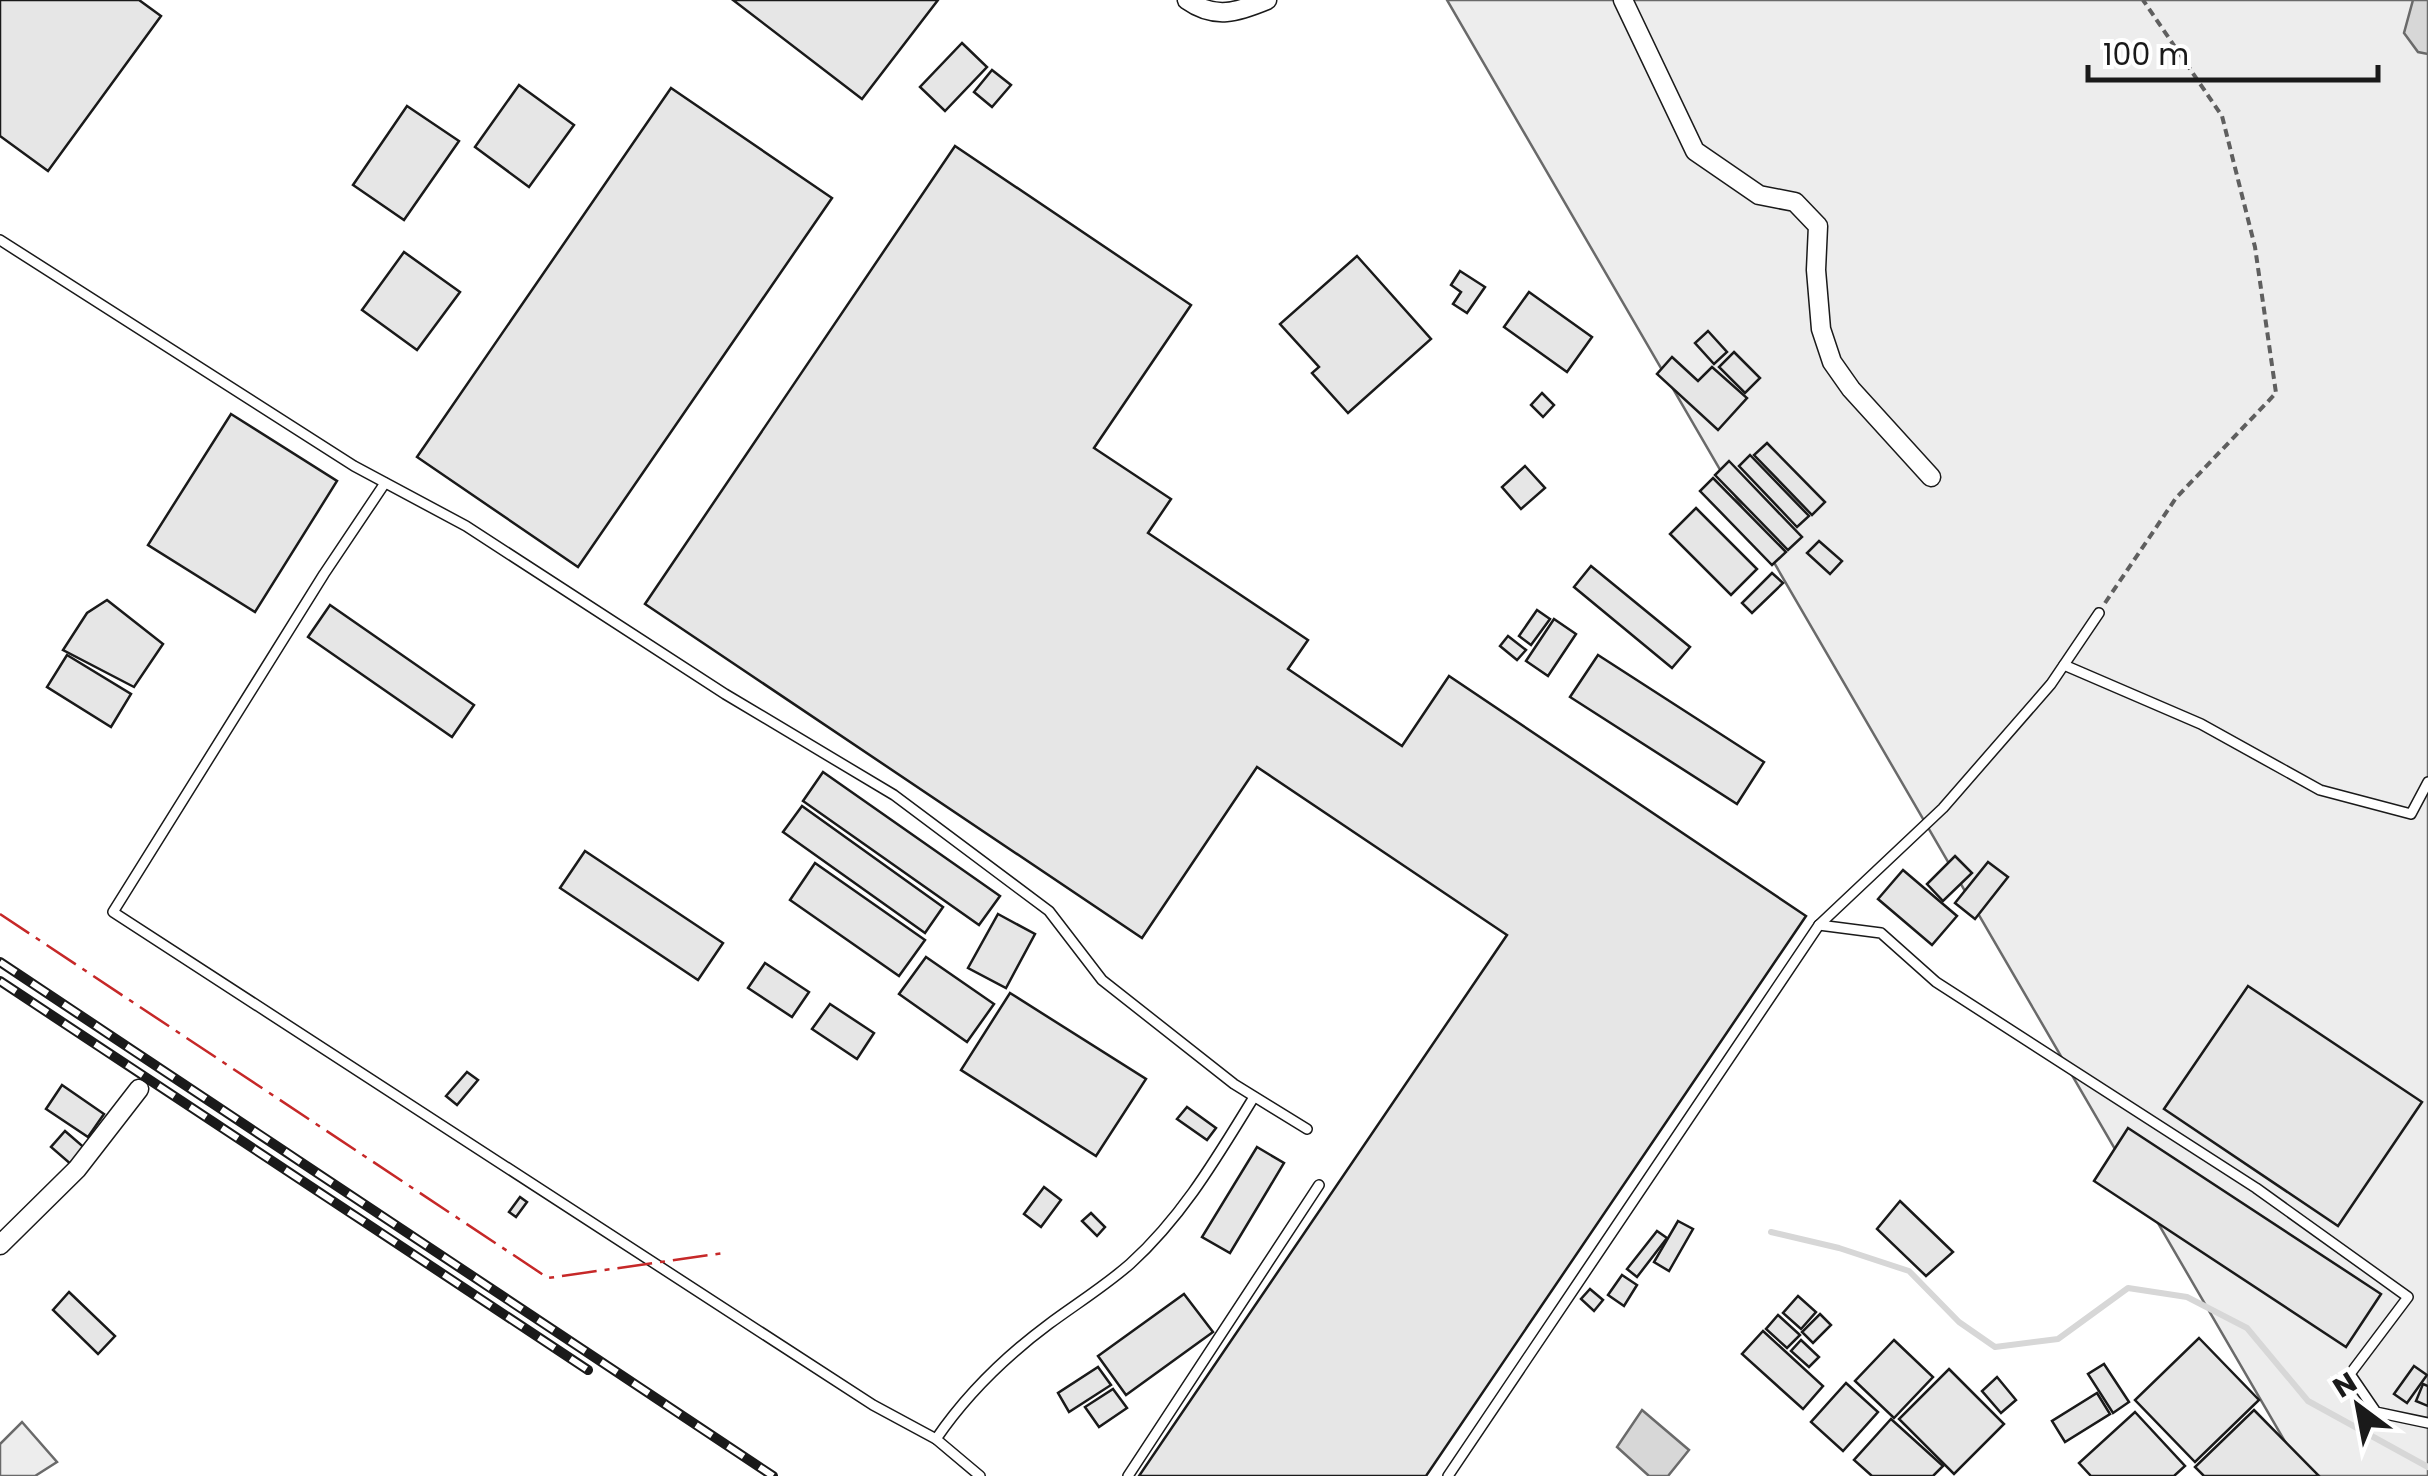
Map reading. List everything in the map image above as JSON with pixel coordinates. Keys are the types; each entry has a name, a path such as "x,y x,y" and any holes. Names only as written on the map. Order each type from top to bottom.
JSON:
{"street":[{"path":"1187,0 1198,8 1235,13 1267,0"},
{"path":"1624,0 1695,152 1760,195 1795,202 1818,226 1816,270 1822,329 1832,362 1851,389 1931,477"},
{"path":"0,1245 78,1169 139,1089"}],"lane":[{"path":"0,240 318,444 466,526 725,694 894,795 1049,911 1102,980 1254,1098 1307,1129"},
{"path":"385,483 113,912 840,1383 936,1439 980,1476"},
{"path":"1448,1476 1820,925 1943,808 2064,664 2098,613"},
{"path":"2064,664 2201,724 2320,790 2411,814 2428,782"},
{"path":"1820,925 1881,933 1936,982 2256,1188 2408,1297 2350,1374 2376,1412 2428,1423"},
{"path":"936,1439 955,1410 1010,1355 1128,1266 1160,1235 1199,1188 1254,1098"},
{"path":"1128,1476 1318,1185"}],"path":[{"path":"2098,613 2176,498 2276,393 2255,247 2222,116 2142,0"}],"shaded area":[{"path":"1447,0 2428,0 2428,1476 2305,1476"},
{"path":"2413,0 2428,0 2428,54 2418,52 2404,33"},
{"path":"1642,1410 1689,1450 1668,1476 1649,1476 1617,1447"},
{"path":"22,1422 57,1462 35,1476 0,1476 0,1444"}],"building":[{"path":"0,0 139,0 161,16 48,171 0,136"},
{"path":"733,0 938,0 862,99"},
{"path":"962,43 987,67 945,111 920,87"},
{"path":"992,70 1011,85 992,107 974,92"},
{"path":"519,85 574,125 529,187 475,147"},
{"path":"671,88 832,198 578,567 417,457"},
{"path":"407,106 459,141 404,220 353,185"},
{"path":"955,146 1191,305 1094,448 1171,499 1148,533 1308,640 1288,669 1402,746 1449,676 1806,916 1426,1476 1139,1476 1507,935 1257,767 1142,938 645,604"},
{"path":"404,252 460,292 417,350 362,310"},
{"path":"1357,256 1431,339 1348,413 1312,373 1319,367 1280,324"},
{"path":"1460,271 1485,287 1467,313 1453,304 1461,292 1451,285"},
{"path":"1529,292 1592,337 1567,372 1504,327"},
{"path":"1708,331 1727,352 1714,364 1695,343"},
{"path":"1734,352 1760,378 1745,393 1719,367"},
{"path":"1672,357 1698,381 1712,367 1747,398 1718,430 1657,374"},
{"path":"1542,393 1554,405 1543,417 1531,405"},
{"path":"231,414 337,481 255,612 148,545"},
{"path":"1767,443 1825,502 1812,515 1754,455"},
{"path":"1750,455 1809,516 1797,527 1739,466"},
{"path":"1729,461 1802,537 1788,550 1715,475"},
{"path":"1525,466 1545,488 1521,509 1502,487"},
{"path":"1713,478 1786,552 1772,565 1700,491"},
{"path":"1696,508 1757,569 1731,595 1670,534"},
{"path":"1819,541 1842,561 1830,574 1807,553"},
{"path":"1591,566 1690,647 1672,668 1574,587"},
{"path":"1772,573 1783,583 1752,613 1742,603"},
{"path":"107,600 163,644 134,687 63,650 87,613"},
{"path":"330,605 474,705 452,737 308,637"},
{"path":"1537,610 1550,619 1531,645 1519,636"},
{"path":"1554,619 1576,634 1548,676 1526,661"},
{"path":"1508,636 1526,650 1517,660 1500,646"},
{"path":"67,655 131,694 111,727 47,687"},
{"path":"1598,655 1764,762 1737,804 1570,697"},
{"path":"823,772 1000,896 979,925 803,801"},
{"path":"802,806 943,907 925,933 783,832"},
{"path":"585,851 723,943 698,980 560,888"},
{"path":"1955,856 1972,873 1943,901 1927,884"},
{"path":"1988,862 2008,877 1975,919 1955,903"},
{"path":"815,863 925,940 899,976 790,900"},
{"path":"1903,870 1957,916 1932,945 1878,899"},
{"path":"998,914 1035,934 1006,988 968,968"},
{"path":"926,957 994,1004 967,1042 899,994"},
{"path":"765,963 809,992 792,1017 748,988"},
{"path":"2248,986 2422,1102 2338,1226 2164,1109"},
{"path":"1010,993 1146,1079 1096,1156 961,1070"},
{"path":"830,1004 874,1033 857,1059 812,1029"},
{"path":"467,1072 478,1080 457,1105 446,1096"},
{"path":"62,1085 104,1114 88,1137 46,1109"},
{"path":"1187,1107 1216,1128 1207,1140 1177,1119"},
{"path":"2128,1128 2381,1294 2346,1347 2094,1181"},
{"path":"65,1131 87,1150 73,1166 51,1147"},
{"path":"1257,1147 1284,1163 1230,1253 1202,1237"},
{"path":"1044,1187 1061,1200 1041,1227 1024,1214"},
{"path":"520,1197 527,1202 516,1217 509,1212"},
{"path":"1900,1201 1953,1252 1926,1276 1877,1229"},
{"path":"1091,1213 1105,1227 1097,1236 1082,1221"},
{"path":"1678,1221 1693,1229 1669,1271 1654,1262"},
{"path":"1657,1231 1667,1238 1637,1277 1627,1269"},
{"path":"1622,1275 1637,1285 1624,1306 1608,1295"},
{"path":"1590,1289 1603,1300 1594,1311 1581,1299"},
{"path":"69,1292 115,1336 98,1354 53,1310"},
{"path":"1184,1294 1213,1332 1126,1395 1098,1356"},
{"path":"1798,1296 1816,1312 1801,1329 1783,1313"},
{"path":"1820,1314 1831,1325 1813,1343 1802,1332"},
{"path":"1778,1315 1800,1335 1787,1348 1766,1329"},
{"path":"1763,1331 1823,1386 1803,1409 1742,1354"},
{"path":"2199,1338 2259,1400 2195,1462 2135,1400"},
{"path":"1801,1340 1819,1357 1809,1367 1791,1351"},
{"path":"1894,1340 1933,1377 1894,1418 1855,1381"},
{"path":"2104,1364 2129,1402 2113,1413 2088,1374"},
{"path":"2414,1366 2427,1375 2407,1403 2394,1394"},
{"path":"1098,1367 1111,1385 1069,1412 1058,1393"},
{"path":"1949,1369 2004,1424 1954,1474 1899,1419"},
{"path":"1997,1377 2016,1400 2001,1413 1982,1391"},
{"path":"1846,1383 1878,1412 1843,1451 1811,1422"},
{"path":"2423,1384 2428,1386 2428,1406 2416,1401"},
{"path":"1113,1389 1127,1408 1099,1427 1085,1407"},
{"path":"2097,1393 2110,1414 2065,1442 2052,1421"},
{"path":"2254,1410 2319,1476 2204,1476 2195,1467"},
{"path":"2135,1412 2185,1466 2174,1476 2091,1476 2079,1463"},
{"path":"1891,1419 1943,1466 1933,1476 1872,1476 1854,1460"}],"waterway":[{"path":"1771,1232 1839,1248 1909,1271 1959,1322 1995,1347 2058,1339 2128,1288 2187,1297 2247,1328 2308,1401 2428,1467"}],"railway":[{"path":"0,962 773,1476"},
{"path":"0,981 588,1370"}],"power":[{"path":"0,914 548,1278 724,1253"}]}
